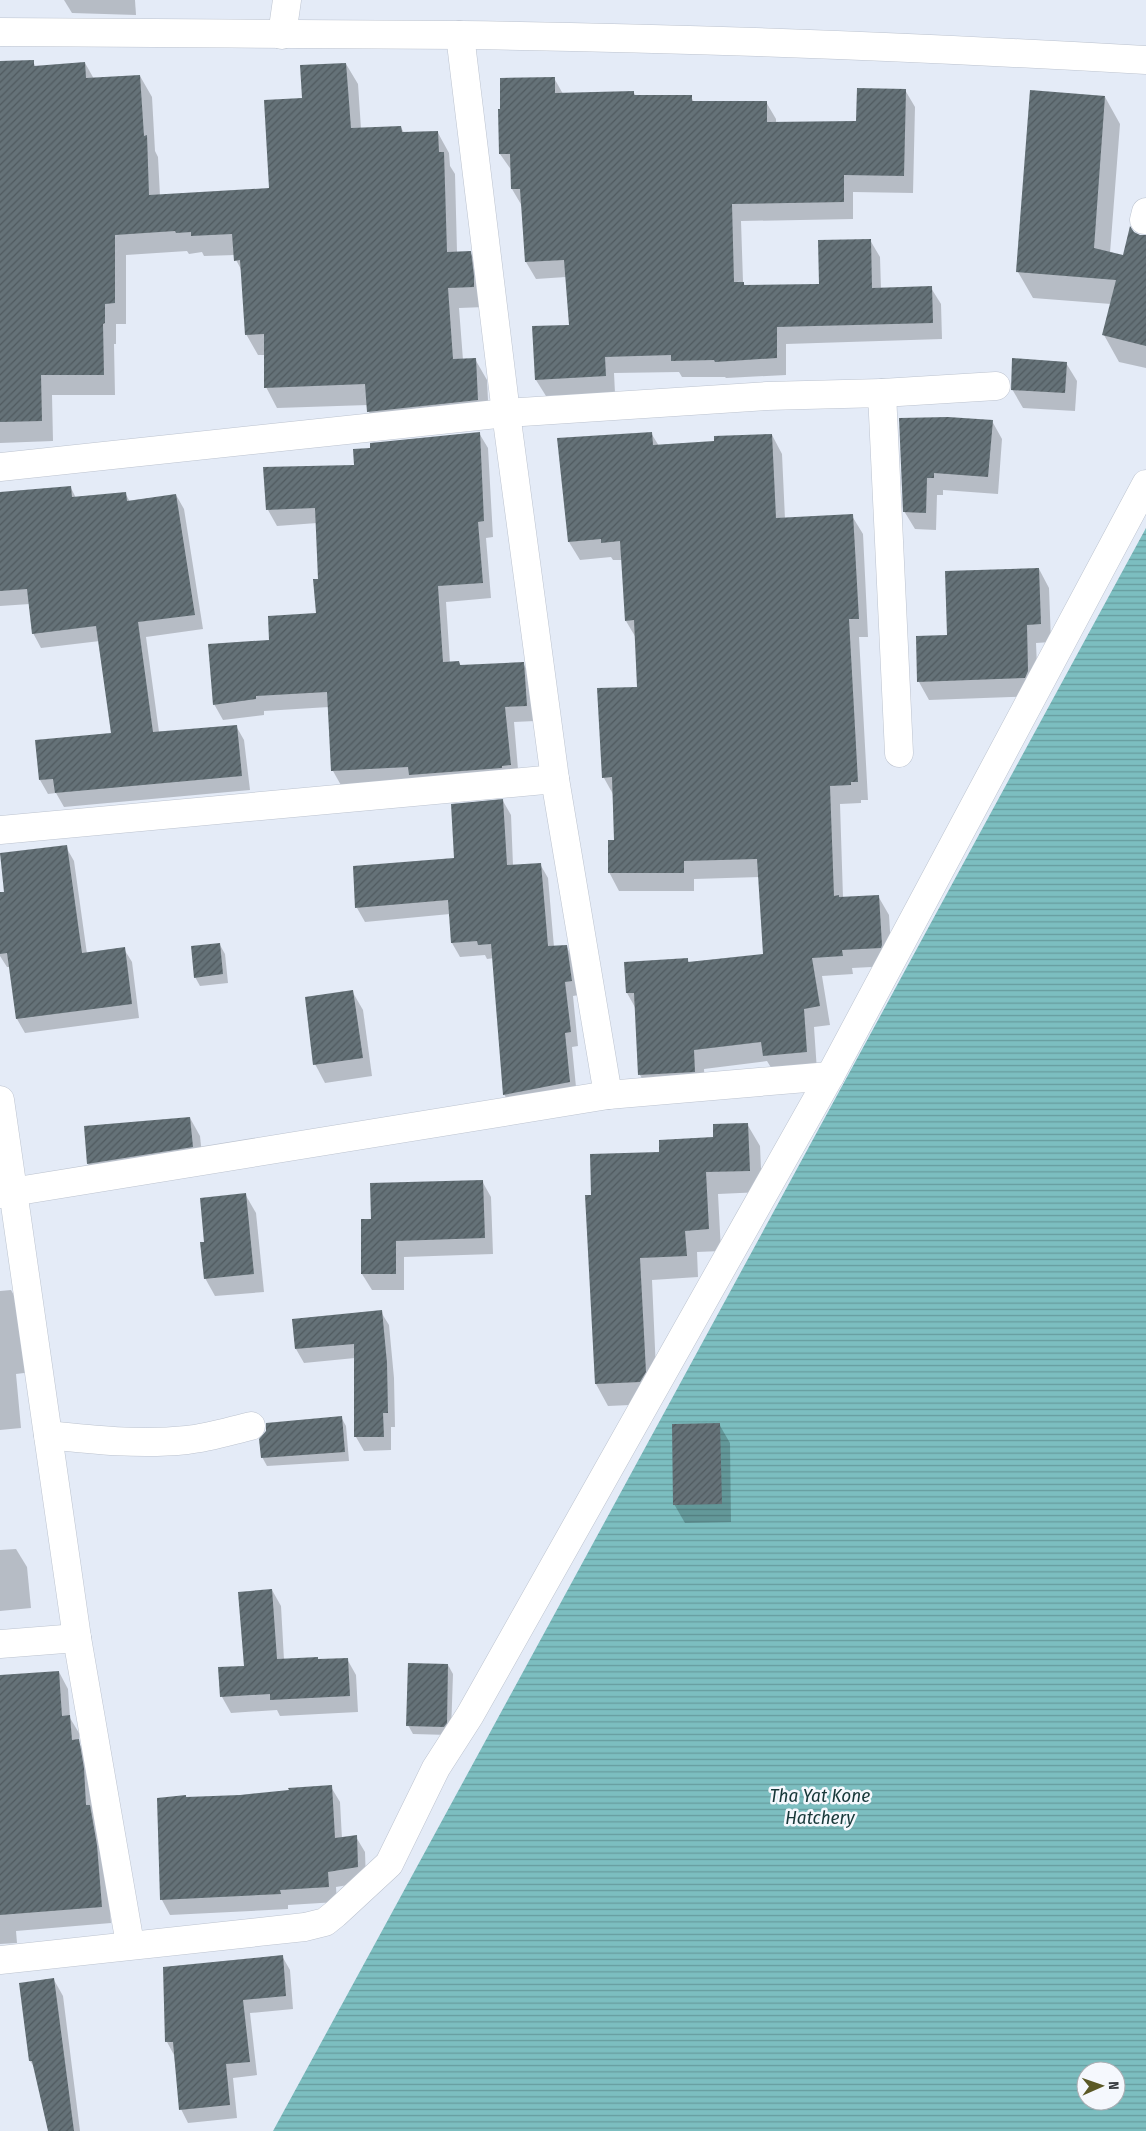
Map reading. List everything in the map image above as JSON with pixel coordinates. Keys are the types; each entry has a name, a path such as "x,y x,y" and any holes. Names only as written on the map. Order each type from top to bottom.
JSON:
{"street":[{"path":"282,35 287,0"},
{"path":"0,32 460,35 696,40 939,48 1146,60"},
{"path":"460,35 506,413 556,779 608,1095"},
{"path":"0,467 506,413 767,396 882,393 996,386"},
{"path":"882,393 899,754"},
{"path":"0,1960 130,1944 296,1928 325,1922 390,1864 436,1768 470,1715 830,1076 1146,484"},
{"path":"0,830 556,779"},
{"path":"7,1193 608,1095 830,1076"},
{"path":"0,1100 7,1193 48,1435 77,1638 130,1944"},
{"path":"48,1435 118,1442 150,1442 188,1440 251,1426"},
{"path":"0,1644 77,1638"}],"water":[{"name":"Tha Yat Kone Hatchery","path":"1146,528 1146,2131 273,2131"}],"building":[{"path":"34,60 34,66 85,62 86,78 140,75 144,136 147,135 149,195 269,188 264,100 302,98 300,65 346,63 351,128 401,126 402,132 438,131 439,152 444,152 447,252 471,251 474,276 474,287 448,288 453,359 476,358 478,400 367,412 365,384 264,388 264,334 245,335 240,260 234,261 232,234 191,236 191,232 176,233 175,231 115,235 115,303 105,304 105,323 103,324 104,375 41,375 42,421 0,422 0,61"},
{"path":"555,77 555,93 634,91 634,95 692,95 692,101 767,101 767,122 856,121 857,88 906,89 904,176 844,175 844,202 732,204 734,282 744,282 744,285 819,284 818,240 871,239 872,288 932,286 933,323 777,327 777,358 715,362 714,360 671,361 671,355 605,357 606,376 535,380 532,326 569,325 564,260 525,262 520,189 511,189 510,154 499,154 498,109 500,109 500,78"},
{"path":"1030,90 1105,96 1094,248 1123,255 1130,226 1134,232 1146,235 1146,346 1102,335 1116,280 1016,272"},
{"path":"1012,358 1067,362 1065,393 1011,390"},
{"path":"948,417 993,420 988,477 934,473 934,478 927,478 926,513 903,512 899,418"},
{"path":"480,432 484,521 478,522 483,583 438,586 443,662 459,661 460,665 524,662 527,706 505,707 511,765 502,766 502,768 409,775 408,767 331,771 327,692 256,696 256,699 213,705 208,644 269,640 268,616 316,613 313,579 318,579 315,508 266,510 263,467 354,465 353,449 370,448 370,443"},
{"path":"652,432 653,445 714,441 714,436 772,434 776,518 853,514 859,619 849,619 858,782 851,782 851,785 830,786 834,896 879,895 882,945 881,948 842,950 843,956 812,958 820,1006 804,1009 807,1052 763,1056 761,1042 694,1050 695,1072 638,1075 634,993 626,993 624,962 688,958 688,962 763,954 757,859 684,861 684,873 608,873 608,840 614,840 612,777 602,778 597,688 637,687 634,620 625,621 620,541 601,543 601,539 568,542 557,438"},
{"path":"71,486 72,497 126,492 127,501 176,494 195,615 138,622 153,732 237,725 242,776 55,793 53,779 39,780 35,740 111,733 96,626 32,634 27,589 0,591 0,492"},
{"path":"1039,568 1041,624 1027,625 1028,671 1025,678 917,682 916,636 947,635 945,571"},
{"path":"503,799 507,865 541,863 548,946 567,945 572,981 565,982 571,1032 565,1033 570,1082 503,1095 491,944 478,945 477,941 451,943 448,900 355,908 353,866 454,858 451,804"},
{"path":"67,845 82,953 125,947 132,1004 16,1019 7,953 0,954 0,892 4,892 0,853"},
{"path":"220,943 223,974 194,978 191,946"},
{"path":"353,990 363,1058 313,1065 305,997"},
{"path":"190,1117 193,1147 87,1164 84,1126"},
{"path":"748,1123 750,1171 706,1172 709,1229 685,1231 687,1256 640,1258 646,1372 640,1382 595,1384 585,1195 591,1195 590,1154 659,1152 659,1140 713,1137 713,1124"},
{"path":"483,1180 485,1238 396,1241 396,1274 361,1274 361,1219 371,1219 370,1183"},
{"path":"246,1193 254,1274 204,1279 200,1242 204,1242 200,1198"},
{"path":"382,1310 387,1363 388,1413 383,1413 384,1437 354,1437 354,1344 295,1349 292,1319"},
{"path":"342,1416 345,1452 261,1458 259,1439 266,1431 266,1423"},
{"path":"720,1423 722,1504 673,1505 672,1424"},
{"path":"272,1589 277,1659 348,1658 350,1696 270,1700 270,1694 220,1697 218,1667 244,1666 238,1592"},
{"path":"408,1663 448,1664 447,1723 444,1727 406,1726"},
{"path":"59,1671 62,1716 70,1715 72,1740 79,1739 84,1768 86,1805 90,1805 97,1845 102,1907 0,1915 0,1675"},
{"path":"332,1785 335,1838 357,1835 358,1867 328,1872 329,1887 280,1890 281,1894 160,1900 157,1798 186,1795 186,1797 240,1795 289,1790 288,1788"},
{"path":"283,1955 286,1996 243,2000 250,2062 226,2064 230,2105 179,2110 173,2042 165,2042 163,1967"},
{"path":"54,1978 74,2131 48,2131 32,2061 29,2061 19,1983"}]}
